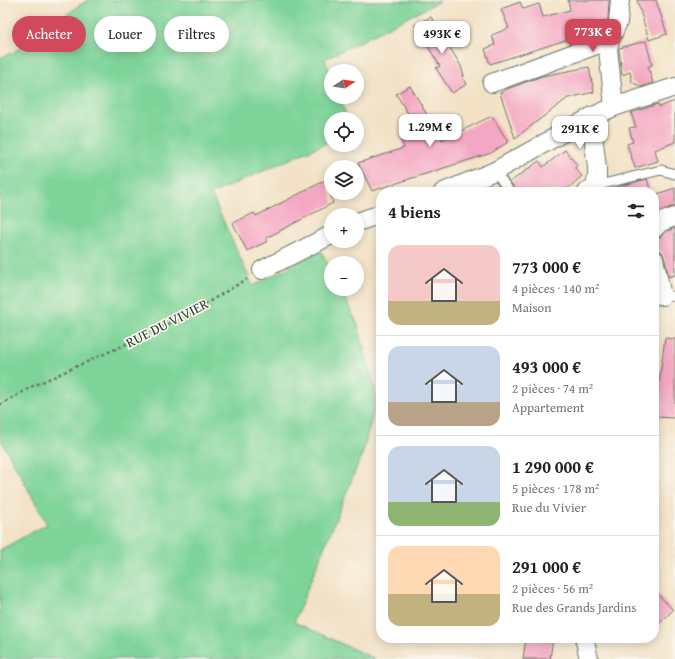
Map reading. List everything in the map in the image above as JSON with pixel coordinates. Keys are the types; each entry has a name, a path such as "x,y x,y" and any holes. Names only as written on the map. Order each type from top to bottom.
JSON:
{"street":[{"path":"614,107 608,49 610,40 618,22 620,0"},
{"path":"492,83 610,40"},
{"path":"455,187 495,171 591,118 614,107 675,87"},
{"path":"591,118 597,168 597,177 592,187"},
{"path":"364,220 376,216"},
{"path":"262,270 324,238"},
{"path":"659,278 664,297"},
{"path":"585,643 589,659"}],"lane":[{"path":"598,187 660,170 675,174"},
{"path":"495,171 506,187"}],"path":[{"name":"RUE DU VIVIER","path":"0,405 33,386 133,341 190,313 262,270"}],"green space":[{"path":"87,0 440,1 325,59 327,64 324,64 324,104 342,104 345,112 324,112 324,144 211,194 253,286 321,250 324,256 324,296 344,296 358,325 376,394 376,402 363,452 294,622 375,659 0,659 0,550 47,524 0,438 0,58 14,52 86,52 86,16 65,16"}],"building":[{"path":"568,0 609,0 608,19 604,27 580,28 582,35 490,64 485,49 495,45 492,35 509,28 501,9 520,2 523,9 539,4 543,17 570,10"},
{"path":"637,0 656,0 667,34 649,40"},
{"path":"431,17 461,66 464,76 462,76 467,84 452,93 436,68 440,66 415,25"},
{"path":"646,41 652,65 648,67 653,83 641,87 632,82 630,72 622,75 619,48"},
{"path":"589,67 594,92 568,98 515,138 500,93 542,76"},
{"path":"410,86 442,140 492,116 508,142 491,153 385,187 376,187 376,190 372,191 364,175 364,161 404,148 401,139 415,135 409,115 396,94"},
{"path":"675,101 675,142 655,150 658,161 635,168 627,144 633,142 629,128 636,127 631,113 658,104 659,107"},
{"path":"565,150 577,165 575,168 582,176 570,187 514,187 510,182 539,161 543,167"},
{"path":"647,179 649,187 618,187"},
{"path":"324,181 324,200 332,200 333,203 266,238 268,241 247,251 233,223 254,213 256,216"},
{"path":"675,188 675,207 659,212 659,193"},
{"path":"675,228 675,275 669,277 664,257 659,250 659,237 667,231"},
{"path":"665,338 675,339 675,418 659,417 659,383"},
{"path":"659,595 673,610 659,624"},
{"path":"525,643 552,643 550,659 523,659"}]}
